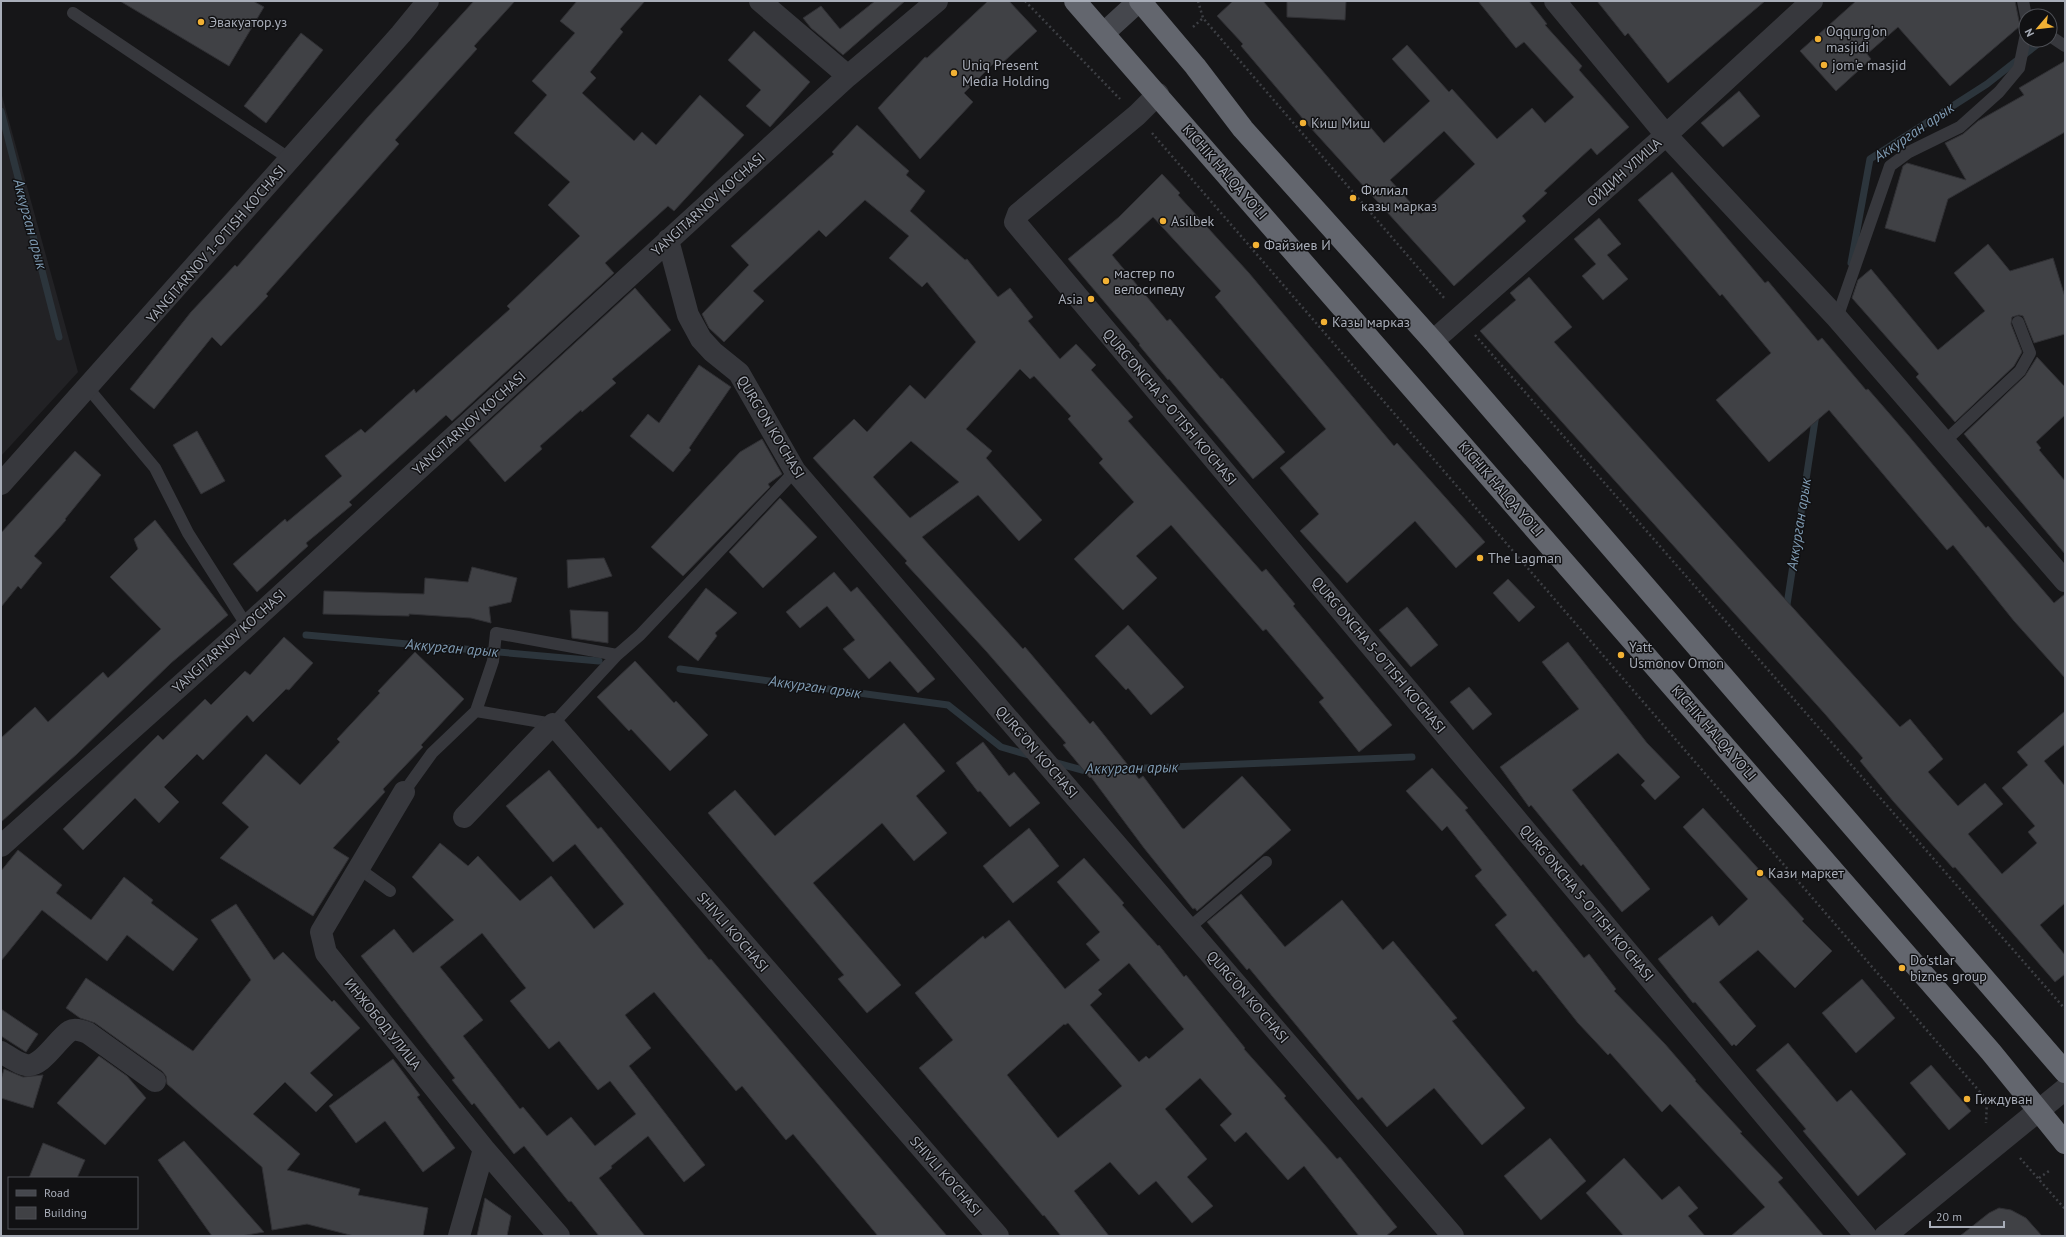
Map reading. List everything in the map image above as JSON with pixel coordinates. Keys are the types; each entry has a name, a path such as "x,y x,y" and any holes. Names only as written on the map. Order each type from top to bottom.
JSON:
{"highway":[{"name":"KICHIK HALQA YO'LI","path":"1075,1 1158,94 1991,1052 2065,1143"},
{"path":"1139,1 1195,66 1243,129 1433,341 2065,1072"}],"main road":[{"path":"1104,33 1139,1"}],"street":[{"name":"YANGITARNOV 1-O'TISH KO'CHASI","path":"1,484 88,388 428,1"},
{"path":"760,1 848,76"},
{"name":"YANGITARNOV KO'CHASI","path":"1,846 247,626 848,76 937,1"},
{"path":"1555,1 1666,134 1837,318 2065,580"},
{"name":"ОЙДИН УЛИЦА","path":"1433,341 1666,134 1812,1"},
{"name":"QURG'ONCHA 5-O'TISH KO'CHASI","path":"1158,94 1137,115 1018,214 1015,222 1866,1236"},
{"name":"QURG'ON KO'CHASI","path":"668,240 688,315 701,339 713,352 739,373 795,471 1453,1236"},
{"path":"464,817 553,724"},
{"name":"SHIVLI KO'CHASI","path":"553,724 998,1236"},
{"name":"ИНЖОБОД УЛИЦА","path":"404,792 321,932 326,954 484,1149 559,1236"},
{"path":"1,1052 26,1065 33,1064 40,1061 71,1031 79,1030 88,1033 155,1081"},
{"path":"1885,1236 2065,1089"},
{"path":"459,1236 484,1149"}],"lane":[{"path":"73,13 290,159"},
{"path":"1837,318 1890,166 1909,152 1960,127 1999,92 2019,68 2023,48"},
{"path":"1944,442 2020,371 2030,353 2018,322"},
{"path":"88,388 155,468 188,533 247,626"},
{"path":"476,711 553,724 618,655 640,635 795,471"},
{"path":"404,792 432,753 476,711 493,661 496,633 618,655"},
{"path":"1189,928 1266,862"},
{"path":"358,868 390,891"}],"path":[{"path":"1025,1 1137,115 1987,1100"},
{"path":"1198,1 1203,18 1460,318 2065,1009"},
{"path":"1193,27 1203,18"},
{"path":"2015,1162 2021,1157 2065,1209"},
{"path":"2039,1178 2049,1171"}],"shaded area":[{"path":"1,92 78,372 1,456"}],"building":[{"path":"120,1 253,1 264,7 229,66"},
{"path":"474,1 515,1 474,46 477,49 395,140 399,144 266,294 268,296 221,346 212,337 154,409 130,389 191,312 235,265 237,267 368,117"},
{"path":"577,1 645,1 620,29 623,32 590,72 596,78 582,93 634,141 642,132 656,145 700,95 744,135 674,211 668,206 605,263 614,273 452,421 446,415 349,502 352,505 306,543 308,546 257,592 233,564 285,519 287,522 342,476 325,456 361,429 365,433 414,389 416,393 510,309 507,306 580,236 548,205 570,182 514,133 547,95 532,81 575,33 560,21"},
{"path":"875,1 905,1 843,55 811,28 803,18 821,6 840,29"},
{"path":"988,1 1009,1 1037,31 998,67 994,63 964,93 973,102 920,159 878,108 925,57 927,58"},
{"path":"1233,1 1263,1 1384,143 1430,101 1392,59 1407,45 1449,92 1452,89 1497,139 1532,108 1545,123 1574,97 1524,42 1516,48 1478,1 1529,1 1547,24 1545,25 1582,66 1579,70 1629,127 1597,155 1591,148 1544,191 1547,193 1522,216 1526,221 1454,286 1309,126 1241,46 1243,44 1217,16","holes":["1444,131 1475,164 1421,214 1390,180"]},
{"path":"1287,1 1346,1 1345,20 1287,17"},
{"path":"1597,1 1765,1 1668,83 1628,33 1625,36"},
{"path":"1856,1 2015,1 2018,16 2018,28 1950,86 1898,27 1867,54 1871,59 1836,91 1800,51"},
{"path":"754,31 810,82 770,127 746,106 761,90 728,60"},
{"path":"301,33 323,50 266,123 244,106"},
{"path":"2065,61 2065,132 1948,199 1935,242 1885,228 1903,166 1907,163 1966,180 1945,143 1963,134 1978,121 2024,95 2019,88"},
{"path":"1739,91 1760,116 1723,147 1701,123"},
{"path":"857,125 909,171 906,175 925,191 910,211 965,260 967,259 998,297 1010,288 1033,317 1028,321 1060,359 1076,344 1096,365 1091,370 1133,417 1128,421 1262,572 1266,569 1295,604 1293,606 1392,725 1359,752 1319,702 1324,698 1266,629 1263,631 1171,525 1136,556 1157,578 1123,610 1074,559 1134,502 1099,463 1103,459 1068,419 1071,416 1034,376 1030,379 1020,369 966,429 992,451 986,458 1042,520 1019,541 978,495 922,537 1023,649 1025,647 1090,724 1093,721 1139,779 1143,776 1182,828 1184,829 1242,776 1291,830 1197,911 1195,908 1193,909 1144,848 1091,777 1090,778 1063,745 1066,743 986,651 905,563 907,561 813,458 854,419 867,432 910,385 925,399 976,342 927,282 922,287 889,258 909,236 865,200 826,237 819,230 753,291 764,301 724,342 709,328 702,314 749,265 731,246 834,154 832,152","holes":["911,441 959,482 910,518 873,477"]},
{"path":"1672,172 1765,283 1768,281 1818,341 1822,338 1866,390 1868,389 1908,435 1986,528 1988,526 2054,603 2065,594 2065,678 2014,621 1953,545 1947,550 1829,410 1769,462 1716,400 1771,353 1722,294 1720,296 1638,200"},
{"path":"1162,174 1180,193 1178,195 1249,273 1394,446 1397,443 1485,542 1456,568 1415,521 1347,583 1300,531 1319,514 1280,468 1326,429 1215,297 1221,291 1153,217 1112,255 1167,321 1170,319 1285,452 1253,479 1169,379 1168,380 1139,345 1140,344 1068,259 1119,217"},
{"path":"1599,218 1621,244 1607,255 1628,279 1603,300 1582,276 1596,264 1574,239"},
{"path":"1988,244 2010,271 2053,258 2065,297 2065,334 2034,343 2023,316 2019,315 2012,317 2011,324 2022,352 2014,366 1955,422 1916,377 1919,374 1852,298 1858,280 1871,269 1938,350 1985,311 1954,273"},
{"path":"1529,277 1572,327 1554,342 1900,727 1910,719 1943,759 1928,772 1958,806 1985,783 2003,804 1968,834 2002,874 2037,843 2028,832 2035,826 2002,788 2028,765 2017,752 2065,711 2065,744 2044,761 2065,786 2065,903 2040,925 2065,955 2065,974 2055,982 1955,867 1953,868 1893,801 1860,761 1863,758 1825,714 1480,331 1516,300 1510,293"},
{"path":"635,288 671,330 612,379 616,383 582,412 581,410 540,446 542,449 505,482 469,440"},
{"path":"2037,357 2065,387 2065,415 2036,442 2041,448 2039,450 2065,481 2065,554 1964,434 2025,376"},
{"path":"699,365 731,387 689,448 691,450 673,472 630,436 648,414 659,423"},
{"path":"197,431 225,481 201,494 173,445"},
{"path":"762,439 782,474 768,484 770,487 683,576 651,547 740,452"},
{"path":"75,451 101,475 65,519 66,520 34,556 42,563 21,589 18,586 1,607 1,533"},
{"path":"780,498 817,537 763,588 729,552"},
{"path":"155,520 228,615 171,663 77,754 1,822 1,738 35,707 48,722 103,672 108,678 161,629 110,577 138,549 134,539"},
{"path":"604,558 612,576 568,588 567,560"},
{"path":"472,567 517,578 511,602 489,607 491,623 471,618 409,614 409,616 323,614 324,591 424,594 425,578 468,582"},
{"path":"834,572 851,592 857,587 935,679 918,693 890,661 869,679 843,649 855,640 827,606 800,628 786,612"},
{"path":"1508,579 1535,607 1519,622 1493,593"},
{"path":"706,588 737,613 715,633 717,636 698,661 668,637"},
{"path":"1407,607 1438,645 1411,667 1379,630"},
{"path":"570,610 608,612 608,643 572,638"},
{"path":"1128,625 1184,687 1151,715 1128,688 1126,690 1095,656"},
{"path":"284,637 313,663 289,690 286,689 253,722 247,715 203,760 197,754 164,787 179,802 159,823 135,798 83,850 63,829 158,735 163,740 205,699 211,705 245,671 250,675"},
{"path":"1568,642 1647,743 1680,777 1655,800 1641,785 1645,781 1618,753 1572,790 1650,889 1622,912 1583,864 1581,866 1531,805 1529,807 1500,767 1579,709 1542,662"},
{"path":"415,652 464,699 421,745 423,747 383,789 385,792 333,848 349,858 313,916 220,858 249,827 222,803 266,754 300,785 340,742 337,739 380,693 378,691"},
{"path":"635,661 674,703 676,701 708,735 670,771 631,729 629,731 597,697"},
{"path":"1469,687 1492,714 1473,730 1450,702"},
{"path":"904,723 945,771 916,796 947,833 914,861 882,823 813,883 901,985 867,1013 838,979 844,975 708,813 735,790 775,836"},
{"path":"983,742 1009,776 1014,772 1040,803 1010,827 980,791 978,792 956,763"},
{"path":"1432,768 1468,808 1465,810 1584,958 1589,954 1616,989 1614,991 1665,1044 1696,1080 1695,1081 1742,1132 1740,1133 1783,1178 1778,1182 1824,1236 1731,1236 1765,1207 1670,1104 1662,1112 1610,1053 1608,1055 1578,1023 1536,970 1533,972 1495,925 1507,915 1475,876 1482,870 1447,826 1442,831 1406,791"},
{"path":"549,770 598,829 601,827 709,960 711,959 947,1236 878,1236 793,1134 786,1140 742,1086 736,1091 654,992 625,1015 651,1048 629,1066 705,1165 684,1182 648,1136 611,1166 612,1168 599,1178 645,1236 599,1236 571,1201 569,1202 524,1146 514,1154 474,1103 472,1105 452,1080 455,1078 361,956 394,929 413,953 454,920 412,877 440,843 468,866 478,856 520,901 551,876 594,929 624,904 575,844 553,862 506,806","holes":["482,933 526,988 510,1001 549,1049 559,1041 598,1090 610,1081 636,1114 595,1146 571,1117 547,1136 523,1107 520,1109 463,1036 483,1020 440,967"]},
{"path":"1703,808 1804,919 1802,921 1832,951 1795,988 1758,950 1719,982 1756,1026 1736,1046 1734,1044 1732,1046 1695,1002 1693,1003 1658,959 1712,916 1719,926 1748,899 1683,827"},
{"path":"1029,828 1059,866 1013,903 983,866"},
{"path":"18,850 62,885 56,893 91,920 124,877 153,900 151,903 198,939 173,971 127,935 107,961 42,910 1,961 1,871"},
{"path":"1084,858 1124,903 1122,905 1158,946 1159,945 1184,977 1186,975 1245,1048 1244,1049 1286,1096 1284,1098 1337,1159 1340,1157 1397,1227 1386,1236 1359,1236 1304,1166 1288,1180 1246,1132 1235,1142 1220,1125 1232,1114 1200,1078 1165,1109 1207,1159 1187,1177 1213,1206 1192,1223 1156,1181 1139,1195 1110,1162 1074,1191 1109,1236 1061,1236 919,1068 953,1040 915,993 983,936 985,939 1009,920 1065,989 1100,960 1086,944 1100,932 1057,882","holes":["1129,963 1184,1029 1149,1059 1146,1056 1139,1062 1090,1005 1102,994 1098,990","1068,1023 1122,1086 1058,1138 1007,1075 1064,1024 1065,1025"]},
{"path":"1241,894 1285,947 1342,900 1383,950 1393,941 1457,1018 1452,1021 1525,1108 1482,1145 1434,1088 1387,1127 1362,1097 1358,1100 1249,968 1247,970 1207,922"},
{"path":"236,904 274,960 283,952 332,1002 334,1000 360,1028 310,1073 333,1095 316,1112 285,1082 253,1114 300,1154 287,1170 360,1189 358,1195 428,1208 423,1236 354,1236 307,1224 272,1230 262,1167 167,1084 166,1076 162,1071 95,1023 80,1018 66,1008 86,978 193,1051 251,980 211,920"},
{"path":"1862,979 1895,1018 1856,1053 1822,1013"},
{"path":"1,1009 38,1034 26,1052 1,1036"},
{"path":"1788,1043 1837,1102 1851,1090 1906,1154 1858,1196 1803,1131 1806,1129 1756,1070"},
{"path":"99,1056 127,1076 146,1098 105,1145 57,1103"},
{"path":"393,1059 420,1095 417,1097 455,1148 423,1172 385,1121 356,1143 329,1106"},
{"path":"1931,1065 1971,1111 1949,1130 1910,1083"},
{"path":"4,1069 23,1077 43,1075 33,1108 1,1098 1,1080"},
{"path":"1550,1138 1586,1181 1541,1220 1504,1176"},
{"path":"184,1141 264,1232 241,1236 212,1236 158,1160"},
{"path":"43,1143 85,1160 77,1177 29,1177"},
{"path":"1624,1158 1662,1200 1679,1186 1698,1208 1688,1216 1705,1236 1624,1236 1586,1193"},
{"path":"485,1198 511,1216 507,1236 477,1236"},
{"path":"1999,1208 2011,1210 2026,1218 2042,1236 1960,1236 1989,1213"}],"waterway":[{"name":"Аккурган арык","path":"1851,263 1870,159 1987,84 2033,48"},
{"name":"Аккурган арык","path":"1,111 59,337"},
{"name":"Аккурган арык","path":"1786,611 1816,414"},
{"name":"Аккурган арык","path":"306,635 599,661"},
{"name":"Аккурган арык","path":"680,669 948,705 1001,747 1032,756"},
{"name":"Аккурган арык","path":"1122,769 1412,757"},
{"name":"Аккурган арык","path":"1053,762 1086,771 1092,771"}],"place":[{"name":"Эвакуатор.уз","path":"201,22"},
{"name":"Oqqurg'on masjidi","path":"1818,39"},
{"name":"jom'e masjid","path":"1824,65"},
{"name":"Uniq Present Media Holding","path":"954,73"},
{"name":"Киш Миш","path":"1303,123"},
{"name":"Филиал казы марказ","path":"1353,198"},
{"name":"Asilbek","path":"1163,221"},
{"name":"Файзиев И","path":"1256,245"},
{"name":"мастер по велосипеду","path":"1106,281"},
{"name":"Asia","path":"1091,299"},
{"name":"Казы марказ","path":"1324,322"},
{"name":"The Lagman","path":"1480,558"},
{"name":"Yatt Usmonov Omon","path":"1621,655"},
{"name":"Кази маркет","path":"1760,873"},
{"name":"Do'stlar biznes group","path":"1902,968"},
{"name":"Гиждуван","path":"1967,1099"}]}
